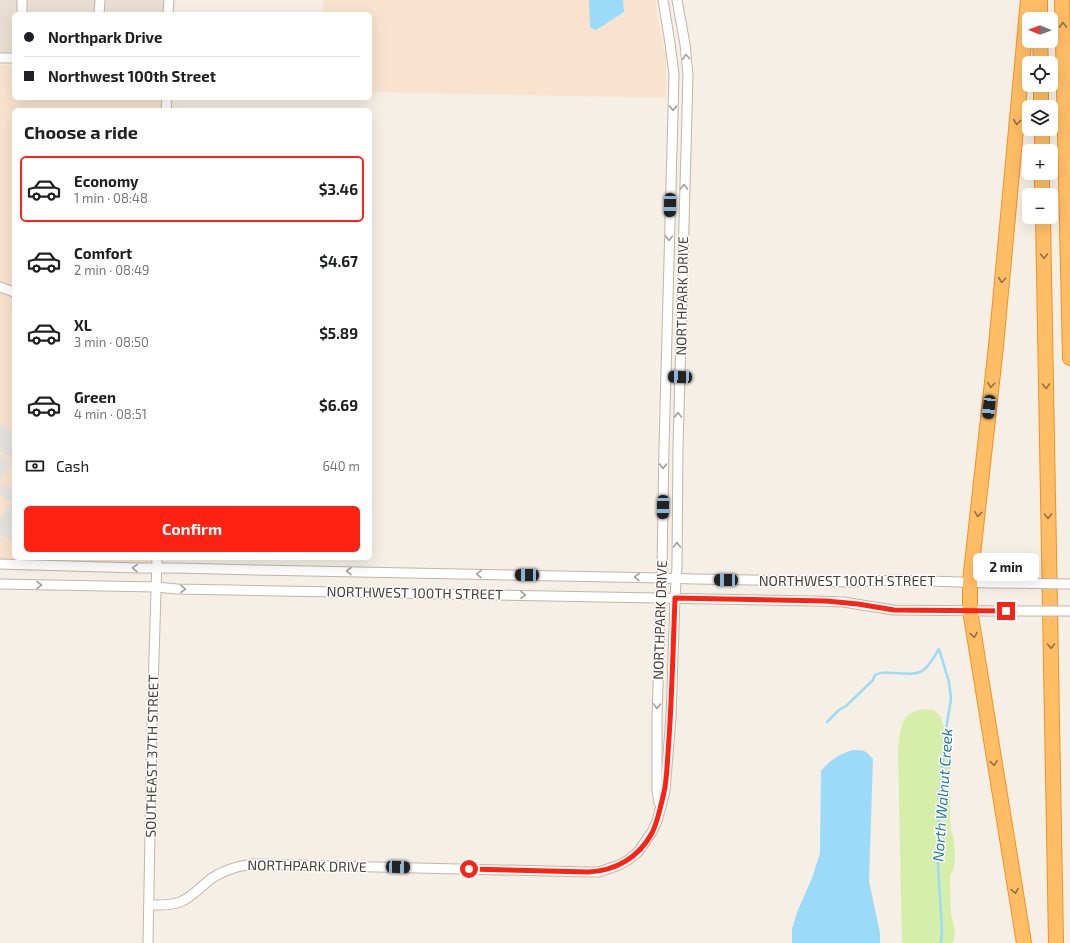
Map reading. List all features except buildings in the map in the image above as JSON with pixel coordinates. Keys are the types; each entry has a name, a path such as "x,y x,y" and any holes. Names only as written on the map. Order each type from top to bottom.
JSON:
{"highway":[{"path":"1024,943 970,610 970,582 996,346 1028,0"},
{"path":"1040,0 1040,12"},
{"path":"1062,0 1070,358"},
{"path":"1043,224 1056,943"}],"street":[{"path":"22,0 22,12"},
{"path":"99,12 100,0"},
{"path":"168,12 169,0"},
{"name":"NORTHPARK DRIVE","path":"660,808 657,790 657,716 662,578 665,377 674,74 663,0"},
{"name":"NORTHPARK DRIVE","path":"149,905 171,905 180,902 197,892 213,877 239,866 253,864 599,872 628,860 638,852 652,832 657,821 665,791 671,717 677,566 678,448 688,75 677,0"},
{"path":"0,58 12,58"},
{"path":"672,149 686,149"},
{"path":"0,287 12,291"},
{"path":"665,377 680,377"},
{"name":"SOUTHEAST 37TH STREET","path":"148,943 157,560"},
{"name":"NORTHWEST 100TH STREET","path":"0,564 848,582 896,580 1070,584"},
{"name":"NORTHWEST 100TH STREET","path":"0,584 156,587 177,589 826,601 858,604 894,610 1070,611"}],"shaded area":[{"path":"0,0 164,0 164,12 12,12 12,53 0,53"},
{"path":"323,0 655,0 666,56 666,98 372,92 372,12 323,12"},
{"path":"0,65 12,65 12,100 161,100 162,108 12,108 12,560 151,560 147,567 139,573 0,570"},
{"path":"0,424 12,432 12,458 0,451"},
{"path":"0,456 11,463 0,481"},
{"path":"3,484 12,489 12,541 0,534 0,519 11,502 0,495 0,488"}],"green space":[{"path":"922,709 934,710 940,716 951,747 950,817 955,851 954,867 950,876 951,913 955,933 953,943 902,943 898,748 905,719 910,714"}],"water":[{"path":"589,0 623,0 624,12 596,30 590,26"},
{"path":"853,750 864,751 873,759 869,881 880,933 880,943 792,943 792,929 820,853 821,771 835,758 843,753"}],"waterway":[{"name":"North Walnut Creek","path":"939,649 949,682 951,699 945,736 937,850 942,929 941,943"},
{"path":"827,722 873,680 875,675 882,673 911,674 922,671 926,668 939,649"}],"route":[{"path":"469,869 599,872 628,860 638,852 645,843 657,821 665,791 671,717 675,598 826,601 843,602 894,610 1006,611"}]}
